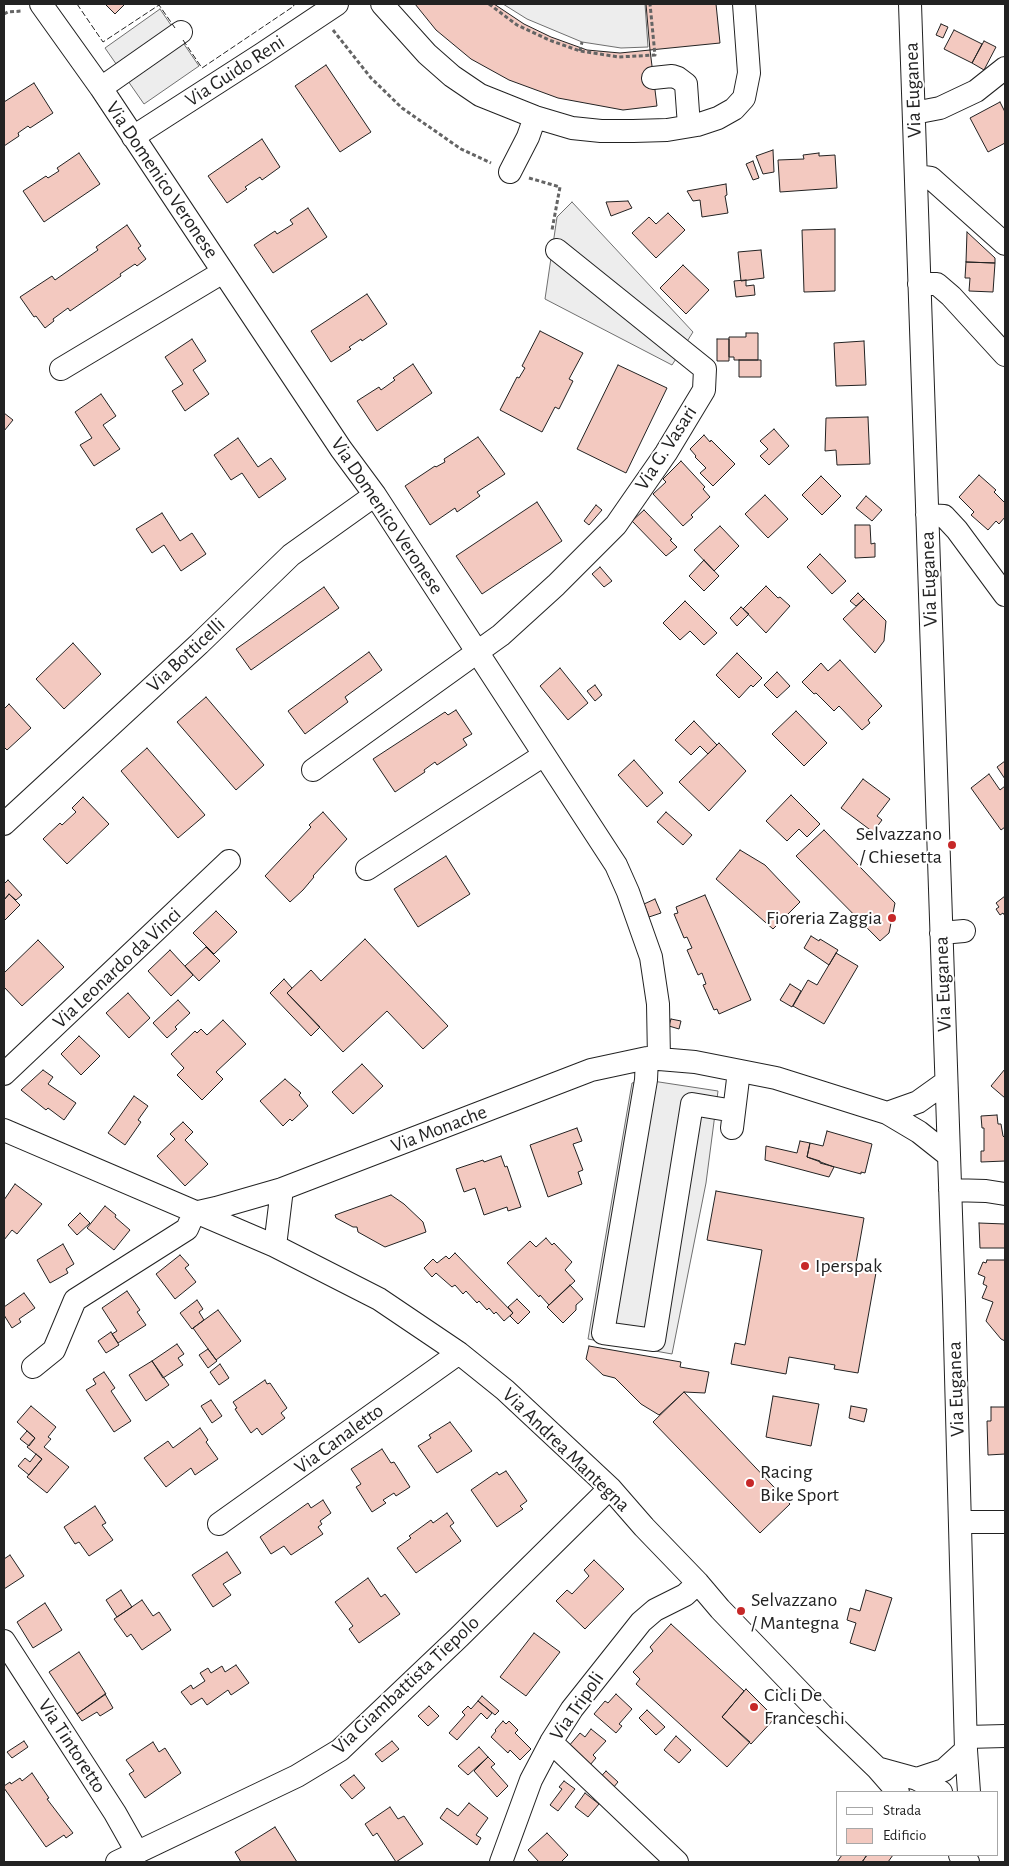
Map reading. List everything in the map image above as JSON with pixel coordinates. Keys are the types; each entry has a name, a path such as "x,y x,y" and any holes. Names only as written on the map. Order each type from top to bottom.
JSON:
{"street":[{"path":"382,4 427,54 452,76 493,101 535,117 572,128 601,130 667,130 718,118 734,109 744,98 749,73 744,4"},
{"name":"Via Euganea","path":"910,4 941,933 951,1073 948,1155 969,1791"},
{"name":"Via Domenico Veronese","path":"35,8 100,88 341,449 374,495 616,866 628,892 651,957 658,1004 653,1058 646,1080 603,1333 654,1340 692,1104 733,1120 739,1071"},
{"name":"Via Guido Reni","path":"133,137 328,9"},
{"path":"100,88 181,32"},
{"path":"914,113 940,108 976,91 1005,68"},
{"path":"653,78 672,76 686,84 689,126"},
{"path":"510,172 528,137 535,117"},
{"path":"916,176 931,178 1005,244"},
{"name":"Via G. Vasari","path":"477,652 501,635 556,585 616,524 666,453 704,390 705,369 557,250"},
{"path":"61,369 223,272"},
{"path":"920,284 936,284 951,296 1005,355"},
{"name":"Via Botticelli","path":"4,824 291,556 374,495"},
{"path":"927,515 944,516 1005,595"},
{"path":"314,770 477,652"},
{"path":"367,869 544,755"},
{"name":"Via Leonardo da Vinci","path":"4,1074 230,861"},
{"path":"941,933 964,931"},
{"name":"Via Monache","path":"194,1213 282,1189 591,1070 653,1058 695,1062 776,1078 887,1113 919,1132 948,1155"},
{"path":"887,1113 918,1102 951,1073"},
{"path":"4,1130 194,1213 187,1229 76,1300 54,1350 33,1367"},
{"path":"275,1246 282,1189"},
{"path":"950,1190 986,1191 1005,1194"},
{"name":"Via Andrea Mantegna","path":"194,1213 275,1246 379,1299 459,1353 505,1390 610,1488 644,1528 698,1583 720,1609 822,1715 877,1768 897,1791"},
{"name":"Via Canaletto","path":"219,1524 459,1353"},
{"name":"Via Giambattista Tiepolo","path":"117,1862 296,1776 340,1750 459,1637 610,1488"},
{"path":"960,1522 1005,1522"},
{"name":"Via Tripoli","path":"501,1862 531,1780 551,1742 572,1709 641,1622 655,1610 685,1595 698,1583"},
{"name":"Via Tintoretto","path":"5,1644 115,1813 137,1852"},
{"path":"917,1779 944,1770 966,1744 1005,1736"},
{"path":"551,1742 677,1862"},
{"name":"Via Andrea Mantegna","path":"877,1768 917,1779 939,1791"}],"path":[{"path":"489,4 517,25 580,51 619,57 655,54 650,4"},
{"path":"4,14 35,8"},
{"path":"328,9 371,78 402,108 461,149 510,172 560,187 550,243 557,250"},
{"path":"580,51 582,42"}],"shaded area":[{"path":"503,4 645,4 648,47 621,48 582,42 527,19"},
{"path":"160,9 199,66 144,104 105,48"},
{"path":"572,202 693,332 672,365 545,299 557,217"},
{"path":"646,1080 718,1091 706,1183 672,1354 588,1339 632,1083"}],"building":[{"path":"105,4 125,4 115,14"},
{"path":"415,4 494,4 524,24 551,37 587,50 620,53 650,50 657,106 623,110 558,98 509,80 471,59 436,30"},
{"path":"646,4 716,4 720,43 650,50"},
{"path":"941,24 948,27 943,38 936,35"},
{"path":"954,30 982,44 972,63 944,49"},
{"path":"984,41 996,47 984,70 972,63"},
{"path":"326,65 371,132 340,152 295,86"},
{"path":"34,83 53,113 30,128 28,126 18,133 19,136 4,146 4,102"},
{"path":"1000,102 1005,112 1005,143 988,152 970,118"},
{"path":"262,139 280,167 262,180 260,177 245,187 247,189 227,203 208,176"},
{"path":"773,150 774,172 763,174 756,156"},
{"path":"79,153 100,184 44,222 23,191 46,176 48,178 59,171 57,168"},
{"path":"819,153 819,156 835,155 837,188 780,192 778,160 804,159 803,155"},
{"path":"753,161 759,178 753,180 746,164"},
{"path":"726,184 727,195 725,196 728,213 702,217 700,200 693,201 687,191"},
{"path":"628,201 632,208 611,216 606,202"},
{"path":"308,208 327,237 273,273 254,245 275,231 277,234 293,224 290,220"},
{"path":"668,213 685,230 656,258 632,233 649,217 656,224"},
{"path":"127,225 141,246 138,248 146,259 137,266 135,264 120,274 121,276 70,311 68,308 53,319 54,321 45,328 36,316 34,317 20,297 52,276 55,280 98,250 96,247"},
{"path":"835,229 835,291 804,292 802,230"},
{"path":"967,232 995,258 995,263 966,262"},
{"path":"761,250 764,278 741,281 738,252"},
{"path":"966,262 995,263 993,292 969,291 970,278 965,278"},
{"path":"683,265 709,290 686,314 660,288"},
{"path":"746,280 746,286 754,285 755,295 736,297 734,281"},
{"path":"367,294 387,324 362,341 361,339 349,347 351,349 331,362 311,331"},
{"path":"540,331 583,353 569,379 573,381 559,409 555,407 542,432 500,410 517,377 519,378 525,368 522,366"},
{"path":"746,333 758,333 758,360 734,360 734,357 729,357 729,337 746,337"},
{"path":"192,339 206,361 193,370 209,394 185,411 172,391 183,384 165,357"},
{"path":"717,339 729,339 729,361 717,361"},
{"path":"864,341 866,385 836,386 834,343"},
{"path":"739,360 761,360 761,377 739,377"},
{"path":"413,364 432,393 377,431 357,401 379,387 381,390 395,380 393,378"},
{"path":"618,365 667,388 626,473 577,449"},
{"path":"101,394 116,416 103,425 120,449 94,466 80,445 92,438 75,412"},
{"path":"4,413 13,420 4,431"},
{"path":"868,417 870,464 837,465 836,450 825,451 826,418"},
{"path":"774,429 789,446 769,465 760,456 768,449 760,441"},
{"path":"704,435 735,464 713,486 700,473 706,468 690,449"},
{"path":"478,437 505,474 477,492 480,496 457,512 455,508 430,525 405,486 435,466 445,462 444,459"},
{"path":"238,438 258,467 271,458 286,479 259,498 242,473 231,480 214,455"},
{"path":"681,461 705,487 703,489 710,497 691,515 693,517 683,526 653,494 666,482 663,479"},
{"path":"979,475 996,490 994,492 1005,503 1005,517 999,524 996,521 988,530 971,515 974,512 959,497"},
{"path":"821,476 841,496 822,515 802,495"},
{"path":"765,495 788,519 768,538 745,514"},
{"path":"866,496 882,510 872,521 856,508"},
{"path":"537,502 562,541 482,594 456,556"},
{"path":"596,505 602,510 589,525 584,521"},
{"path":"644,510 672,539 670,540 677,547 666,556 632,521"},
{"path":"162,513 180,541 192,533 206,554 181,571 164,545 152,553 136,529"},
{"path":"855,525 870,525 871,544 875,543 875,557 855,558"},
{"path":"720,526 739,546 714,571 694,550"},
{"path":"820,554 846,581 832,594 807,567"},
{"path":"704,560 719,576 704,591 689,576"},
{"path":"600,567 612,581 604,587 592,574"},
{"path":"766,586 778,598 780,597 790,606 766,633 743,609"},
{"path":"324,587 339,608 251,670 236,649"},
{"path":"858,593 864,599 856,606 850,601"},
{"path":"864,599 886,621 884,641 875,653 843,619"},
{"path":"685,601 717,633 704,645 690,631 680,640 663,623"},
{"path":"741,607 749,614 737,626 730,618"},
{"path":"73,643 101,674 64,709 36,679"},
{"path":"369,652 382,670 345,697 348,702 305,734 288,711"},
{"path":"737,653 762,678 753,687 751,685 739,698 716,675"},
{"path":"840,660 882,706 868,720 870,723 862,730 839,706 834,711 802,682 821,663 828,671"},
{"path":"560,668 588,703 568,720 540,686"},
{"path":"777,672 790,686 777,698 764,685"},
{"path":"595,685 602,695 595,701 587,691"},
{"path":"206,697 264,765 236,790 177,722"},
{"path":"9,704 31,728 7,750 4,747 4,709"},
{"path":"456,710 472,734 463,739 467,745 437,765 435,762 424,770 425,772 395,792 373,759 445,712 448,715"},
{"path":"796,711 827,743 804,766 772,734"},
{"path":"694,721 717,745 708,754 700,746 691,755 675,740"},
{"path":"719,743 746,771 709,811 679,782"},
{"path":"147,748 205,815 178,838 121,771"},
{"path":"634,760 663,793 647,807 618,775"},
{"path":"1005,761 1005,779 997,767"},
{"path":"989,774 1000,790 1005,786 1005,827 1001,830 971,788"},
{"path":"863,779 890,799 877,816 882,820 873,832 841,808"},
{"path":"791,795 820,824 807,837 799,829 787,841 766,821"},
{"path":"83,797 109,824 67,864 43,839 60,823 62,825 76,812 72,808"},
{"path":"323,812 347,839 313,876 303,890 290,902 265,876 311,827 309,825"},
{"path":"666,812 692,835 683,845 657,822"},
{"path":"824,830 895,903 889,933 880,941 796,856"},
{"path":"740,850 765,865 800,902 773,929 716,879"},
{"path":"446,856 470,894 418,927 394,889"},
{"path":"8,880 22,895 16,900 9,894 4,900 4,884"},
{"path":"9,894 20,905 4,921 4,900"},
{"path":"705,895 751,1000 719,1014 717,1009 714,1010 703,985 706,984 702,973 698,975 687,950 692,948 687,937 684,938 674,914 678,913 676,907"},
{"path":"1005,896 1005,916 1003,913 1000,915 996,909 999,907 996,903"},
{"path":"655,899 661,913 649,917 644,904"},
{"path":"216,911 237,932 214,954 193,933"},
{"path":"811,936 838,950 829,965 804,948"},
{"path":"365,939 448,1026 423,1049 387,1011 343,1052 287,993 311,970 321,981"},
{"path":"38,940 64,967 22,1006 4,987 4,973"},
{"path":"206,947 220,961 199,981 185,966"},
{"path":"170,950 193,975 171,996 148,971"},
{"path":"836,953 858,966 824,1024 793,1006 808,980 817,985"},
{"path":"284,979 292,988 287,993 320,1027 311,1036 270,993"},
{"path":"790,984 801,991 792,1007 780,1000"},
{"path":"128,993 150,1018 129,1038 106,1013"},
{"path":"178,1000 190,1013 175,1027 177,1029 167,1038 153,1023"},
{"path":"671,1019 681,1021 679,1029 669,1026"},
{"path":"223,1020 246,1044 216,1072 223,1079 202,1100 177,1075 184,1068 171,1054 195,1031 197,1033 201,1029 207,1035"},
{"path":"79,1036 100,1056 81,1075 61,1054"},
{"path":"362,1064 383,1086 353,1114 332,1092"},
{"path":"1005,1069 1005,1098 991,1086"},
{"path":"43,1070 53,1077 48,1084 76,1103 64,1120 48,1108 46,1110 21,1090"},
{"path":"285,1079 301,1093 299,1095 308,1106 292,1121 290,1119 283,1126 260,1101"},
{"path":"134,1096 148,1106 138,1120 141,1122 125,1145 108,1133"},
{"path":"997,1115 998,1124 1001,1124 1005,1138 1005,1161 981,1162 981,1151 984,1151 984,1128 982,1128 981,1116"},
{"path":"183,1122 193,1132 185,1140 208,1164 185,1186 157,1156 175,1139 170,1134"},
{"path":"577,1128 582,1141 573,1144 583,1170 578,1172 582,1184 548,1197 530,1145"},
{"path":"827,1131 872,1144 865,1173 861,1172 861,1174 820,1163 820,1161 807,1157 810,1143 823,1146"},
{"path":"800,1141 810,1143 807,1157 834,1167 829,1177 765,1160 766,1146 797,1153"},
{"path":"501,1156 505,1167 507,1166 521,1207 508,1211 507,1207 484,1215 475,1188 464,1192 456,1169"},
{"path":"15,1184 42,1204 17,1234 12,1230 4,1240 4,1200"},
{"path":"716,1191 864,1218 856,1263 877,1267 858,1373 834,1369 835,1365 789,1357 786,1374 731,1364 735,1343 745,1345 762,1250 707,1240"},
{"path":"391,1195 404,1204 423,1222 426,1232 385,1247 358,1232 357,1227 353,1227 336,1218 335,1215"},
{"path":"105,1206 130,1230 114,1250 87,1228"},
{"path":"80,1213 90,1223 77,1235 68,1225"},
{"path":"979,1223 1005,1224 1005,1248 980,1248"},
{"path":"546,1238 552,1245 554,1243 572,1262 565,1270 575,1281 549,1305 507,1263 530,1241 536,1247"},
{"path":"63,1244 74,1264 66,1269 68,1273 50,1283 37,1260"},
{"path":"455,1253 513,1313 504,1321 496,1312 494,1314 489,1308 487,1310 479,1301 477,1303 466,1291 463,1294 455,1285 452,1287 436,1273 432,1277 424,1268 433,1259 437,1263 446,1256 449,1259"},
{"path":"180,1255 189,1265 185,1268 196,1282 175,1299 156,1274"},
{"path":"987,1260 1005,1260 1005,1341 1001,1339 986,1321 993,1302 982,1298 987,1286 983,1284 985,1277 978,1274 983,1262 986,1263"},
{"path":"570,1285 583,1299 576,1305 576,1310 563,1323 547,1307"},
{"path":"127,1291 140,1310 137,1312 146,1325 118,1343 112,1334 117,1331 102,1308"},
{"path":"24,1293 35,1308 19,1319 21,1322 12,1328 4,1315 4,1307"},
{"path":"517,1299 530,1312 518,1324 510,1316 513,1313 508,1307"},
{"path":"197,1300 203,1309 199,1312 204,1320 192,1329 180,1313"},
{"path":"218,1310 241,1341 216,1360 193,1328"},
{"path":"111,1332 119,1345 106,1353 98,1341"},
{"path":"177,1344 184,1354 178,1358 183,1365 163,1378 152,1361"},
{"path":"589,1346 681,1362 680,1367 709,1372 705,1393 684,1392 659,1415 641,1404 615,1378 603,1375 586,1359"},
{"path":"208,1349 217,1361 208,1368 199,1355"},
{"path":"152,1361 169,1385 146,1401 129,1375"},
{"path":"220,1364 229,1378 219,1385 210,1372"},
{"path":"104,1372 115,1388 111,1391 131,1421 114,1432 86,1390 96,1384 93,1379"},
{"path":"265,1380 267,1384 270,1383 287,1408 281,1413 285,1418 262,1435 257,1428 251,1433 235,1409 237,1408 233,1402"},
{"path":"684,1392 790,1504 760,1533 653,1422"},
{"path":"773,1396 819,1404 811,1446 766,1437"},
{"path":"211,1400 222,1416 212,1423 201,1406"},
{"path":"31,1406 56,1427 48,1437 51,1439 44,1447 69,1467 47,1493 27,1477 42,1459 27,1447 35,1438 17,1422"},
{"path":"851,1406 867,1409 864,1422 849,1418"},
{"path":"991,1407 1005,1407 1005,1454 988,1455 987,1421 991,1421"},
{"path":"450,1422 472,1451 437,1473 418,1446 431,1438 429,1435"},
{"path":"200,1428 208,1440 206,1442 218,1459 195,1475 191,1468 166,1487 144,1458 168,1441 173,1448"},
{"path":"27,1431 35,1438 29,1446 20,1439"},
{"path":"382,1449 391,1463 394,1462 410,1487 396,1496 394,1493 383,1500 386,1503 372,1512 356,1487 361,1484 351,1469"},
{"path":"36,1454 42,1459 29,1475 18,1466 25,1458 30,1462"},
{"path":"506,1471 527,1501 520,1506 523,1509 497,1527 471,1490 497,1472 499,1475"},
{"path":"323,1500 331,1513 320,1521 322,1524 318,1527 323,1534 291,1555 284,1546 271,1554 260,1537 308,1503 311,1508"},
{"path":"95,1506 106,1523 102,1525 113,1540 89,1556 79,1542 75,1544 64,1527"},
{"path":"447,1513 454,1523 450,1526 461,1541 416,1573 397,1548 411,1538 409,1536 431,1520 433,1523"},
{"path":"227,1552 241,1573 223,1584 231,1595 213,1607 192,1575"},
{"path":"10,1555 24,1576 4,1589 4,1559"},
{"path":"594,1560 624,1589 585,1629 556,1601 567,1590 572,1594 589,1576 584,1570"},
{"path":"368,1578 381,1597 385,1594 400,1614 359,1643 349,1629 353,1626 335,1602"},
{"path":"121,1590 132,1607 117,1617 106,1600"},
{"path":"866,1590 892,1598 875,1651 850,1643 856,1623 847,1620 850,1608 860,1611"},
{"path":"142,1600 153,1616 159,1612 171,1630 142,1650 131,1634 127,1637 114,1619"},
{"path":"45,1603 62,1630 33,1648 17,1622"},
{"path":"671,1624 744,1691 722,1717 750,1742 727,1767 636,1684 640,1679 633,1672 653,1651 650,1647"},
{"path":"534,1633 560,1652 526,1696 500,1677"},
{"path":"79,1652 106,1694 77,1714 49,1672"},
{"path":"236,1665 249,1683 231,1695 228,1690 207,1705 202,1698 191,1705 181,1692 191,1685 193,1689 205,1681 200,1673 208,1668 211,1673 222,1666 225,1672"},
{"path":"746,1689 775,1718 751,1744 722,1717"},
{"path":"105,1694 113,1708 100,1716 97,1712 82,1721 77,1714"},
{"path":"616,1694 632,1709 619,1724 622,1726 616,1733 594,1714 605,1701 608,1703"},
{"path":"482,1696 499,1711 495,1715 478,1701"},
{"path":"478,1701 492,1713 487,1719 481,1713 457,1740 449,1733 465,1715 462,1712 468,1706 471,1709"},
{"path":"429,1706 439,1716 428,1726 418,1716"},
{"path":"647,1710 665,1727 656,1735 639,1718"},
{"path":"503,1721 506,1724 509,1721 518,1730 515,1733 531,1749 520,1760 510,1750 508,1753 491,1737"},
{"path":"591,1729 606,1741 593,1755 596,1758 590,1765 568,1747 580,1733 585,1737"},
{"path":"676,1736 691,1750 679,1763 664,1750"},
{"path":"24,1741 28,1747 12,1758 7,1752"},
{"path":"392,1741 399,1749 382,1762 375,1754"},
{"path":"153,1742 159,1752 165,1748 181,1773 145,1798 129,1774 134,1771 126,1760"},
{"path":"479,1747 488,1757 468,1775 458,1766"},
{"path":"488,1757 495,1764 491,1767 508,1786 497,1797 474,1771"},
{"path":"606,1771 618,1782 608,1794 595,1783"},
{"path":"32,1773 49,1798 47,1799 73,1833 66,1838 64,1835 46,1847 4,1788 10,1782 11,1784 20,1778 22,1781"},
{"path":"354,1775 365,1788 352,1799 340,1785"},
{"path":"564,1781 575,1789 558,1811 550,1805 562,1789 559,1787"},
{"path":"585,1793 599,1804 588,1817 575,1807"},
{"path":"469,1803 488,1818 476,1835 481,1838 477,1845 440,1818 447,1808 458,1816"},
{"path":"390,1807 398,1819 404,1816 423,1844 396,1862 377,1833 373,1836 365,1824"},
{"path":"275,1827 297,1862 241,1862 235,1852"},
{"path":"547,1833 568,1855 561,1862 539,1862 528,1850"},
{"path":"841,1856 866,1856 862,1862 837,1862"},
{"path":"866,1856 892,1856 888,1862 862,1862"}],"fence":[{"path":"77,4 103,42 159,5 175,28"},
{"path":"183,40 202,68 294,6 293,4"}],"place":[{"name":"Selvazzano / Chiesetta","path":"952,845"},
{"name":"Fioreria Zaggia","path":"892,918"},
{"name":"Iperspak","path":"805,1266"},
{"name":"Racing Bike Sport","path":"750,1483"},
{"name":"Selvazzano / Mantegna","path":"741,1611"},
{"name":"Cicli De Franceschi","path":"754,1707"}]}
